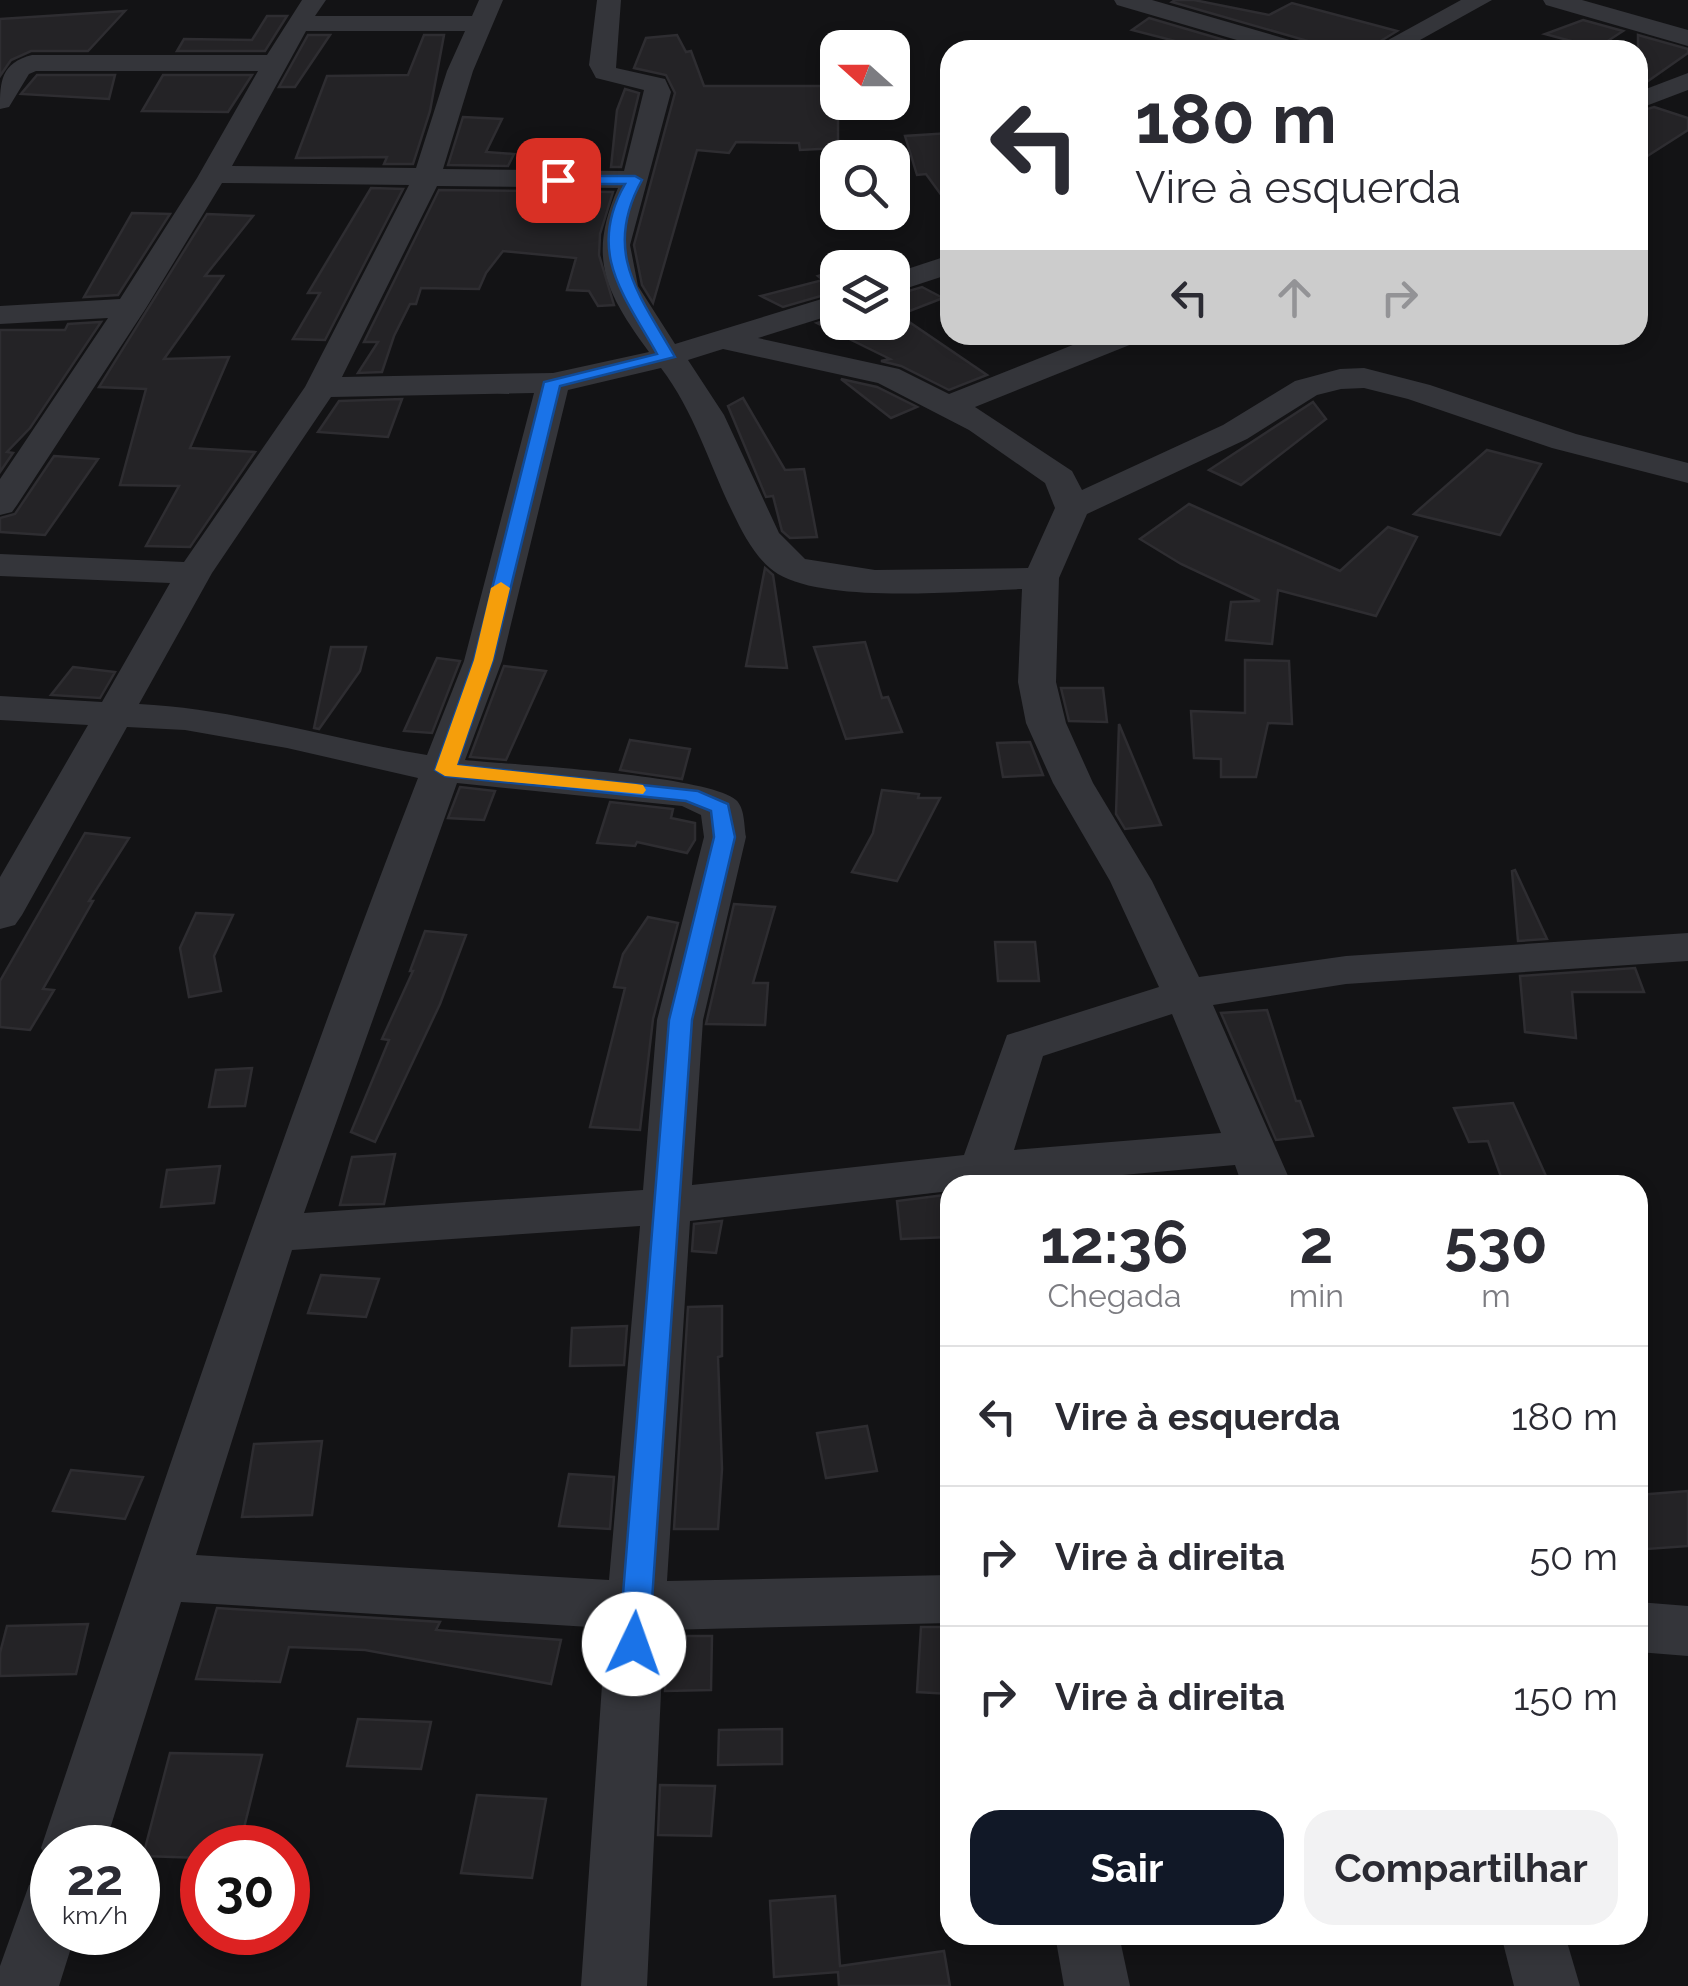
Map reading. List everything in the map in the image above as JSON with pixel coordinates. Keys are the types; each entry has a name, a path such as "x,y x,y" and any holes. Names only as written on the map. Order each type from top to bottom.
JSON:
{"street":[{"path":"609,0 602,66 605,72 656,85 658,92 635,180 624,198 615,244 618,270 666,357 698,396 758,527 789,566 814,576 852,580 1041,578"},
{"path":"1126,0 1264,40"},
{"path":"1402,40 1480,0"},
{"path":"1555,0 1688,38"},
{"path":"0,504 131,308 308,7 486,12 460,71 428,177 321,387 194,573 0,915"},
{"path":"0,101 18,69 32,63 272,63"},
{"path":"1648,97 1688,81"},
{"path":"213,174 635,180"},
{"path":"910,278 940,267"},
{"path":"0,315 131,308"},
{"path":"321,387 552,382 666,357 820,310"},
{"path":"723,340 888,376 981,423 1060,478 1072,508"},
{"path":"948,406 1101,345"},
{"path":"1051,1175 1259,1166 1131,881 1073,783 1046,723 1038,682 1041,578 1072,508 1235,432 1306,388 1340,378 1364,378 1419,392 1564,441 1688,473"},
{"path":"80,1825 272,1233 347,1019 484,660 552,382"},
{"path":"0,565 194,573"},
{"path":"0,708 185,718 445,770 690,796 720,808 725,837 680,1020 636,1606 614,1986"},
{"path":"983,1175 1023,1046 1185,994 1346,970 1688,947"},
{"path":"272,1233 664,1206 940,1182"},
{"path":"162,1577 636,1606 940,1600"},
{"path":"1648,1629 1688,1631"},
{"path":"1088,1945 1097,1986"},
{"path":"1536,1945 1547,1986"},
{"path":"26,1986 36,1955"}],"building":[{"path":"1194,0 1269,15 1292,3 1397,31 1382,40 1305,40 1172,2"},
{"path":"125,11 88,51 31,51 11,60 0,76 0,19"},
{"path":"267,16 287,16 265,51 177,51 184,39 252,40"},
{"path":"1149,18 1224,40 1171,40 1132,30"},
{"path":"1583,20 1623,31 1609,40 1567,40 1545,34"},
{"path":"308,35 330,35 295,87 279,87"},
{"path":"424,35 444,35 430,111 413,164 384,164 387,157 296,158 327,76 408,75"},
{"path":"677,35 686,52 691,51 704,86 820,86 820,120 838,120 838,140 820,140 820,149 800,150 799,143 736,142 729,153 697,150 653,303 642,285 634,245 675,93 666,75 634,68 646,38"},
{"path":"1638,35 1688,49 1688,53 1648,81 1648,40 1638,40"},
{"path":"37,75 115,75 109,99 21,94"},
{"path":"163,75 252,75 228,112 142,111"},
{"path":"625,89 639,93 621,167 611,167 617,110"},
{"path":"1654,107 1688,118 1688,130 1648,156 1648,109"},
{"path":"463,117 502,119 486,152 514,154 508,166 448,165"},
{"path":"940,134 940,193 926,174 917,175 910,140 905,136"},
{"path":"371,188 403,189 325,340 293,339 320,293 308,293"},
{"path":"439,190 613,192 600,234 599,255 614,305 598,306 589,291 567,290 576,258 503,251 479,289 421,288 416,304 410,304 394,336 382,372 358,373 378,342 364,342"},
{"path":"132,213 170,214 118,295 84,297"},
{"path":"207,214 253,216 205,276 223,276 164,359 229,357 190,448 255,452 190,547 146,546 179,486 120,485 146,389 99,387"},
{"path":"820,281 820,296 783,307 761,296"},
{"path":"922,287 940,299 910,311 910,291"},
{"path":"101,322 30,428 7,452 13,453 0,472 0,330 65,330 68,324"},
{"path":"910,322 987,375 949,390 901,366 881,361 890,359 851,340 910,340"},
{"path":"841,379 877,387 917,407 891,418"},
{"path":"743,398 785,470 804,469 817,537 790,538 782,531 773,496 766,497 728,406"},
{"path":"402,399 388,437 318,432 339,401"},
{"path":"1313,402 1326,419 1241,485 1209,470"},
{"path":"1487,450 1541,464 1500,535 1414,514"},
{"path":"54,456 98,459 45,535 0,532 0,518 15,514"},
{"path":"1189,504 1340,571 1388,527 1417,537 1376,616 1278,590 1272,644 1226,640 1231,602 1260,601 1181,564 1140,539"},
{"path":"765,568 773,575 787,668 746,666"},
{"path":"865,642 882,698 888,697 902,732 846,739 814,647"},
{"path":"331,647 366,647 360,671 319,729 314,728"},
{"path":"437,658 460,661 432,733 404,731"},
{"path":"1245,660 1289,661 1292,724 1268,723 1256,777 1221,777 1221,759 1194,758 1191,711 1245,713"},
{"path":"504,666 546,671 506,760 470,757"},
{"path":"73,667 115,672 100,698 51,695"},
{"path":"1061,688 1103,688 1107,722 1069,721"},
{"path":"1119,724 1161,825 1125,829 1116,814"},
{"path":"630,740 690,749 682,779 620,770"},
{"path":"1030,742 1043,775 1003,777 997,743"},
{"path":"460,787 495,791 484,820 448,818"},
{"path":"882,790 919,794 918,798 940,798 897,881 852,872 873,833"},
{"path":"610,802 673,809 671,818 695,823 695,840 687,853 637,842 635,846 597,843"},
{"path":"85,833 129,838 89,901 93,901 43,989 54,990 30,1030 0,1027 0,981"},
{"path":"1515,870 1547,939 1518,941 1512,871"},
{"path":"734,904 775,907 753,983 768,983 765,1025 706,1024"},
{"path":"196,913 233,915 214,956 221,991 189,997 180,948"},
{"path":"648,917 678,923 653,1019 640,1130 590,1127 625,988 614,987 623,954"},
{"path":"425,931 466,935 440,1004 375,1142 351,1132 389,1040 382,1039 413,971"},
{"path":"995,942 1035,942 1039,981 998,981"},
{"path":"1635,968 1644,992 1572,992 1576,1038 1525,1032 1520,976"},
{"path":"1267,1010 1296,1101 1300,1101 1313,1136 1276,1140 1221,1013"},
{"path":"252,1068 245,1106 209,1107 216,1070"},
{"path":"1513,1103 1545,1175 1500,1175 1488,1141 1469,1142 1454,1108"},
{"path":"395,1154 384,1204 340,1205 352,1157"},
{"path":"220,1166 214,1203 161,1207 167,1170"},
{"path":"940,1196 940,1237 901,1239 897,1201"},
{"path":"722,1221 716,1253 692,1251 694,1224"},
{"path":"321,1275 379,1279 366,1317 308,1313"},
{"path":"722,1306 722,1356 718,1357 722,1469 718,1529 674,1529 688,1307"},
{"path":"627,1326 624,1365 570,1366 572,1328"},
{"path":"867,1426 877,1471 826,1478 817,1433"},
{"path":"322,1441 312,1515 242,1517 254,1444"},
{"path":"71,1470 143,1477 125,1519 53,1511"},
{"path":"569,1474 614,1477 610,1529 559,1526"},
{"path":"1688,1491 1688,1546 1648,1549 1648,1494"},
{"path":"217,1608 440,1622 436,1630 561,1640 551,1684 365,1650 289,1647 280,1682 196,1679"},
{"path":"88,1624 76,1674 0,1676 0,1653 7,1626"},
{"path":"921,1627 940,1627 940,1693 917,1692"},
{"path":"667,1636 712,1636 711,1690 665,1691"},
{"path":"358,1719 431,1722 421,1769 347,1766"},
{"path":"782,1729 782,1764 718,1765 719,1730"},
{"path":"170,1753 262,1755 245,1825 180,1825 180,1857 160,1857 160,1825 151,1825"},
{"path":"660,1785 715,1786 711,1836 658,1835"},
{"path":"477,1795 546,1799 532,1878 461,1873"},
{"path":"835,1896 840,1966 944,1951 950,1986 839,1986 838,1972 774,1977 770,1901"}],"slow traffic":[{"path":"501,588 484,660 445,770 636,790"}],"route":[{"path":"558,180 635,180 624,198 615,244 618,270 666,357 552,382 484,660 445,770 690,796 720,808 725,837 680,1020 634,1644"}]}
